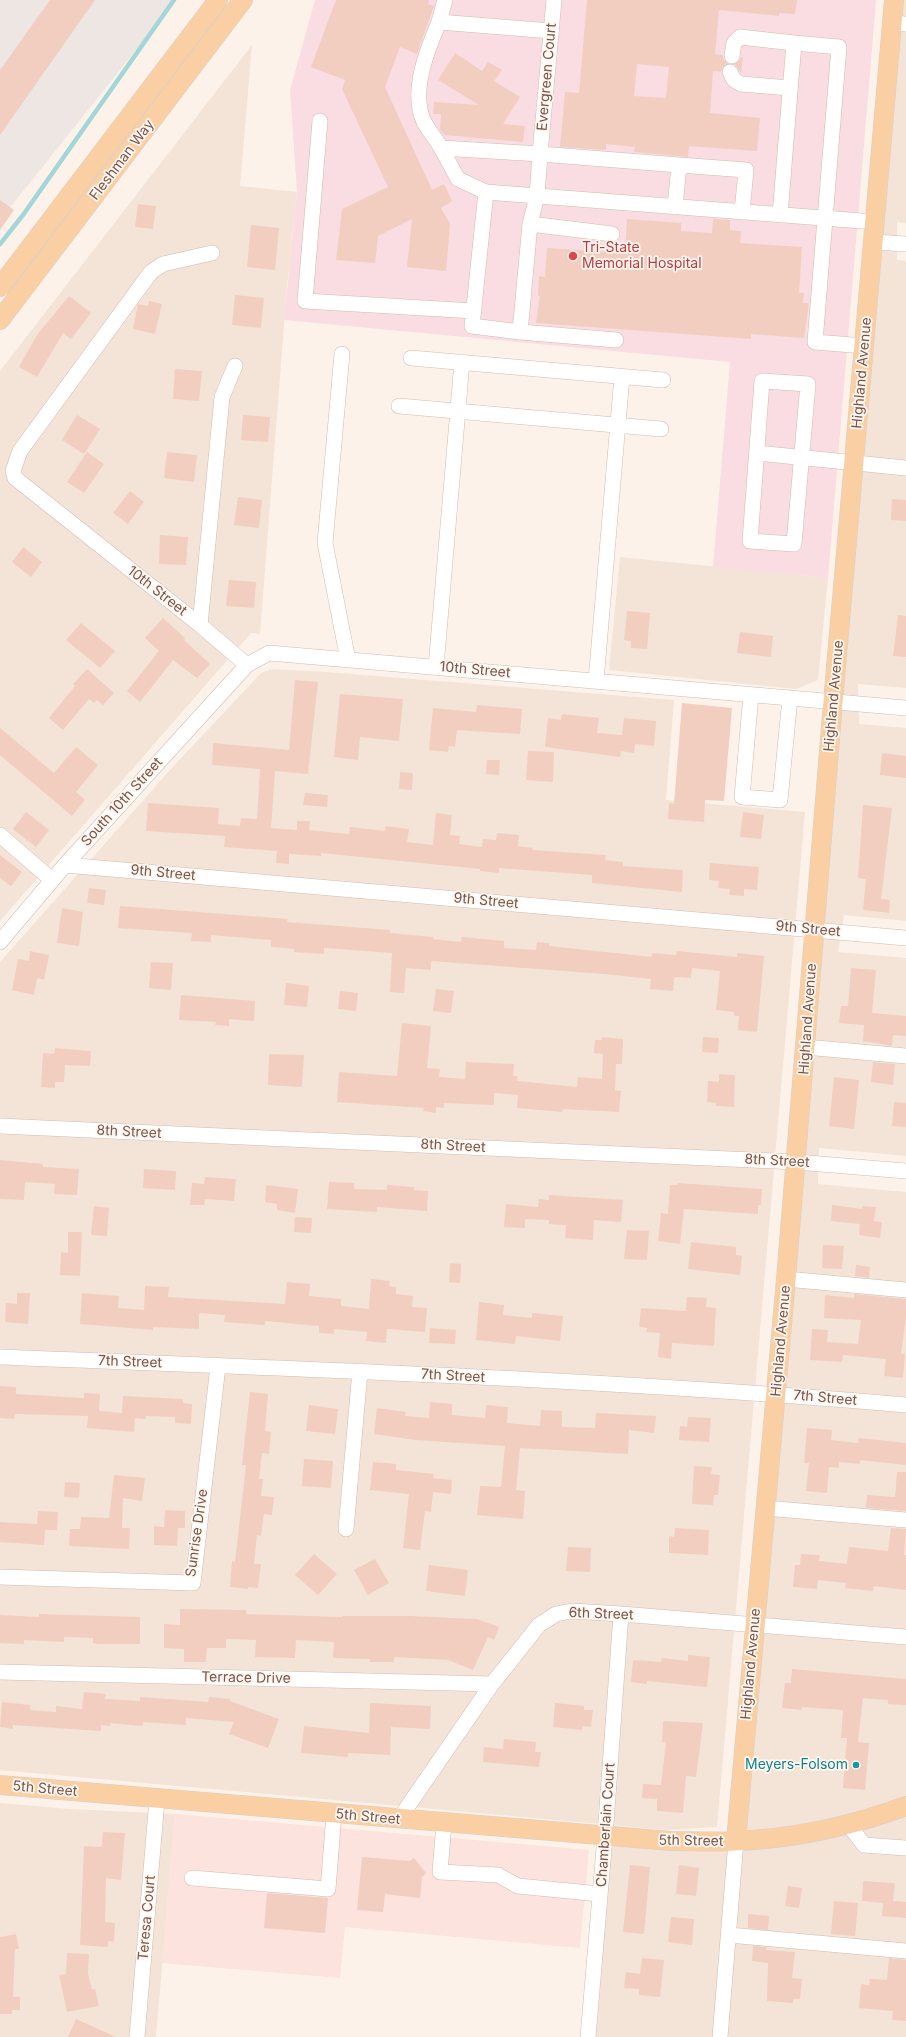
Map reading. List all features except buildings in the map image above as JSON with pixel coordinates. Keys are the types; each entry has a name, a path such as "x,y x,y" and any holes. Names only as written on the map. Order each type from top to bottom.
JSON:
{"main road":[{"name":"Fleshman Way","path":"0,287 218,0"},
{"name":"Fleshman Way","path":"0,320 243,0"},
{"name":"Highland Avenue","path":"736,1841 786,1279 833,702 875,222 899,23 894,0"},
{"name":"5th Street","path":"0,1785 157,1800 605,1837 671,1841 736,1841 800,1834 848,1824 906,1806"}],"street":[{"path":"445,0 439,22 426,52 418,90 424,121 458,179 486,192 875,222"},
{"name":"Evergreen Court","path":"520,332 530,224 538,196 540,154 554,0"},
{"path":"439,22 551,31"},
{"path":"732,56 736,39 744,36 794,43 839,47 815,342 865,346"},
{"path":"780,215 794,43"},
{"path":"730,72 734,80 741,84 790,88"},
{"path":"320,122 305,301 474,311"},
{"path":"441,148 746,170 742,212"},
{"path":"675,207 679,165"},
{"path":"486,192 472,326 520,332 616,340"},
{"path":"530,224 612,234"},
{"path":"874,242 906,244"},
{"name":"10th Street","path":"212,253 163,264 151,272 20,451 13,471 15,478 200,625 247,665 269,653 436,666 906,708"},
{"path":"342,354 325,543 348,660"},
{"path":"411,358 663,380"},
{"path":"436,666 462,362"},
{"path":"200,625 222,397 235,366"},
{"path":"596,681 622,376"},
{"path":"762,381 808,384 802,458 794,544 750,541 762,381"},
{"path":"398,406 661,429"},
{"path":"757,453 906,468"},
{"name":"South 10th Street","path":"0,942 65,865 247,665"},
{"path":"751,695 742,797 780,800 790,698"},
{"path":"0,835 52,880"},
{"name":"9th Street","path":"65,865 906,938"},
{"path":"805,1047 906,1056"},
{"name":"8th Street","path":"0,1126 796,1162 906,1172"},
{"path":"786,1279 906,1290"},
{"name":"7th Street","path":"0,1357 360,1371 776,1394 906,1405"},
{"name":"Sunrise Drive","path":"0,1577 193,1583 218,1366"},
{"path":"346,1529 360,1371"},
{"path":"765,1508 906,1520"},
{"name":"6th Street","path":"399,1819 492,1684 539,1625 556,1614 572,1611 621,1614 906,1637"},
{"name":"Chamberlain Court","path":"588,2037 605,1837 621,1614"},
{"name":"Terrace Drive","path":"0,1672 492,1684"},
{"name":"Teresa Court","path":"137,2037 157,1800"},
{"path":"192,1878 328,1890 334,1814"},
{"path":"444,1823 440,1872 498,1875 518,1886 600,1894"},
{"path":"848,1824 864,1845 906,1848"},
{"name":"Highland Avenue","path":"720,2037 736,1841"},
{"path":"729,1935 906,1951"}],"shaded area":[{"path":"0,0 176,0 0,220"},
{"name":"Tri-State Memorial Hospital","path":"315,0 876,0 828,578 713,567 730,362 284,320 297,192 290,90"},
{"path":"894,0 906,0 906,223 897,222 897,260 906,261 906,688 858,684 859,724 906,728 906,921 844,915 838,952 906,958 906,1156 819,1148 818,1184 906,1192 906,2037 588,2037 605,1837 736,1841"},
{"path":"252,45 240,186 297,192 287,287 260,634 251,633 0,921 0,371"},
{"path":"620,557 828,578 818,680 796,689 609,670"},
{"path":"272,669 327,672 674,700 666,800 805,812 717,1827 667,1830 0,1770 0,962 170,770 261,673"},
{"path":"0,1803 70,1809 175,1814 156,2037 0,2037"},
{"path":"175,1814 589,1850 580,1948 345,1927 340,1978 162,1963"}],"waterway":[{"path":"0,244 23,215 174,0"}],"place":[{"name":"Tri-State Memorial Hospital","path":"573,256"},
{"name":"Meyers-Folsom","path":"856,1765"}]}
